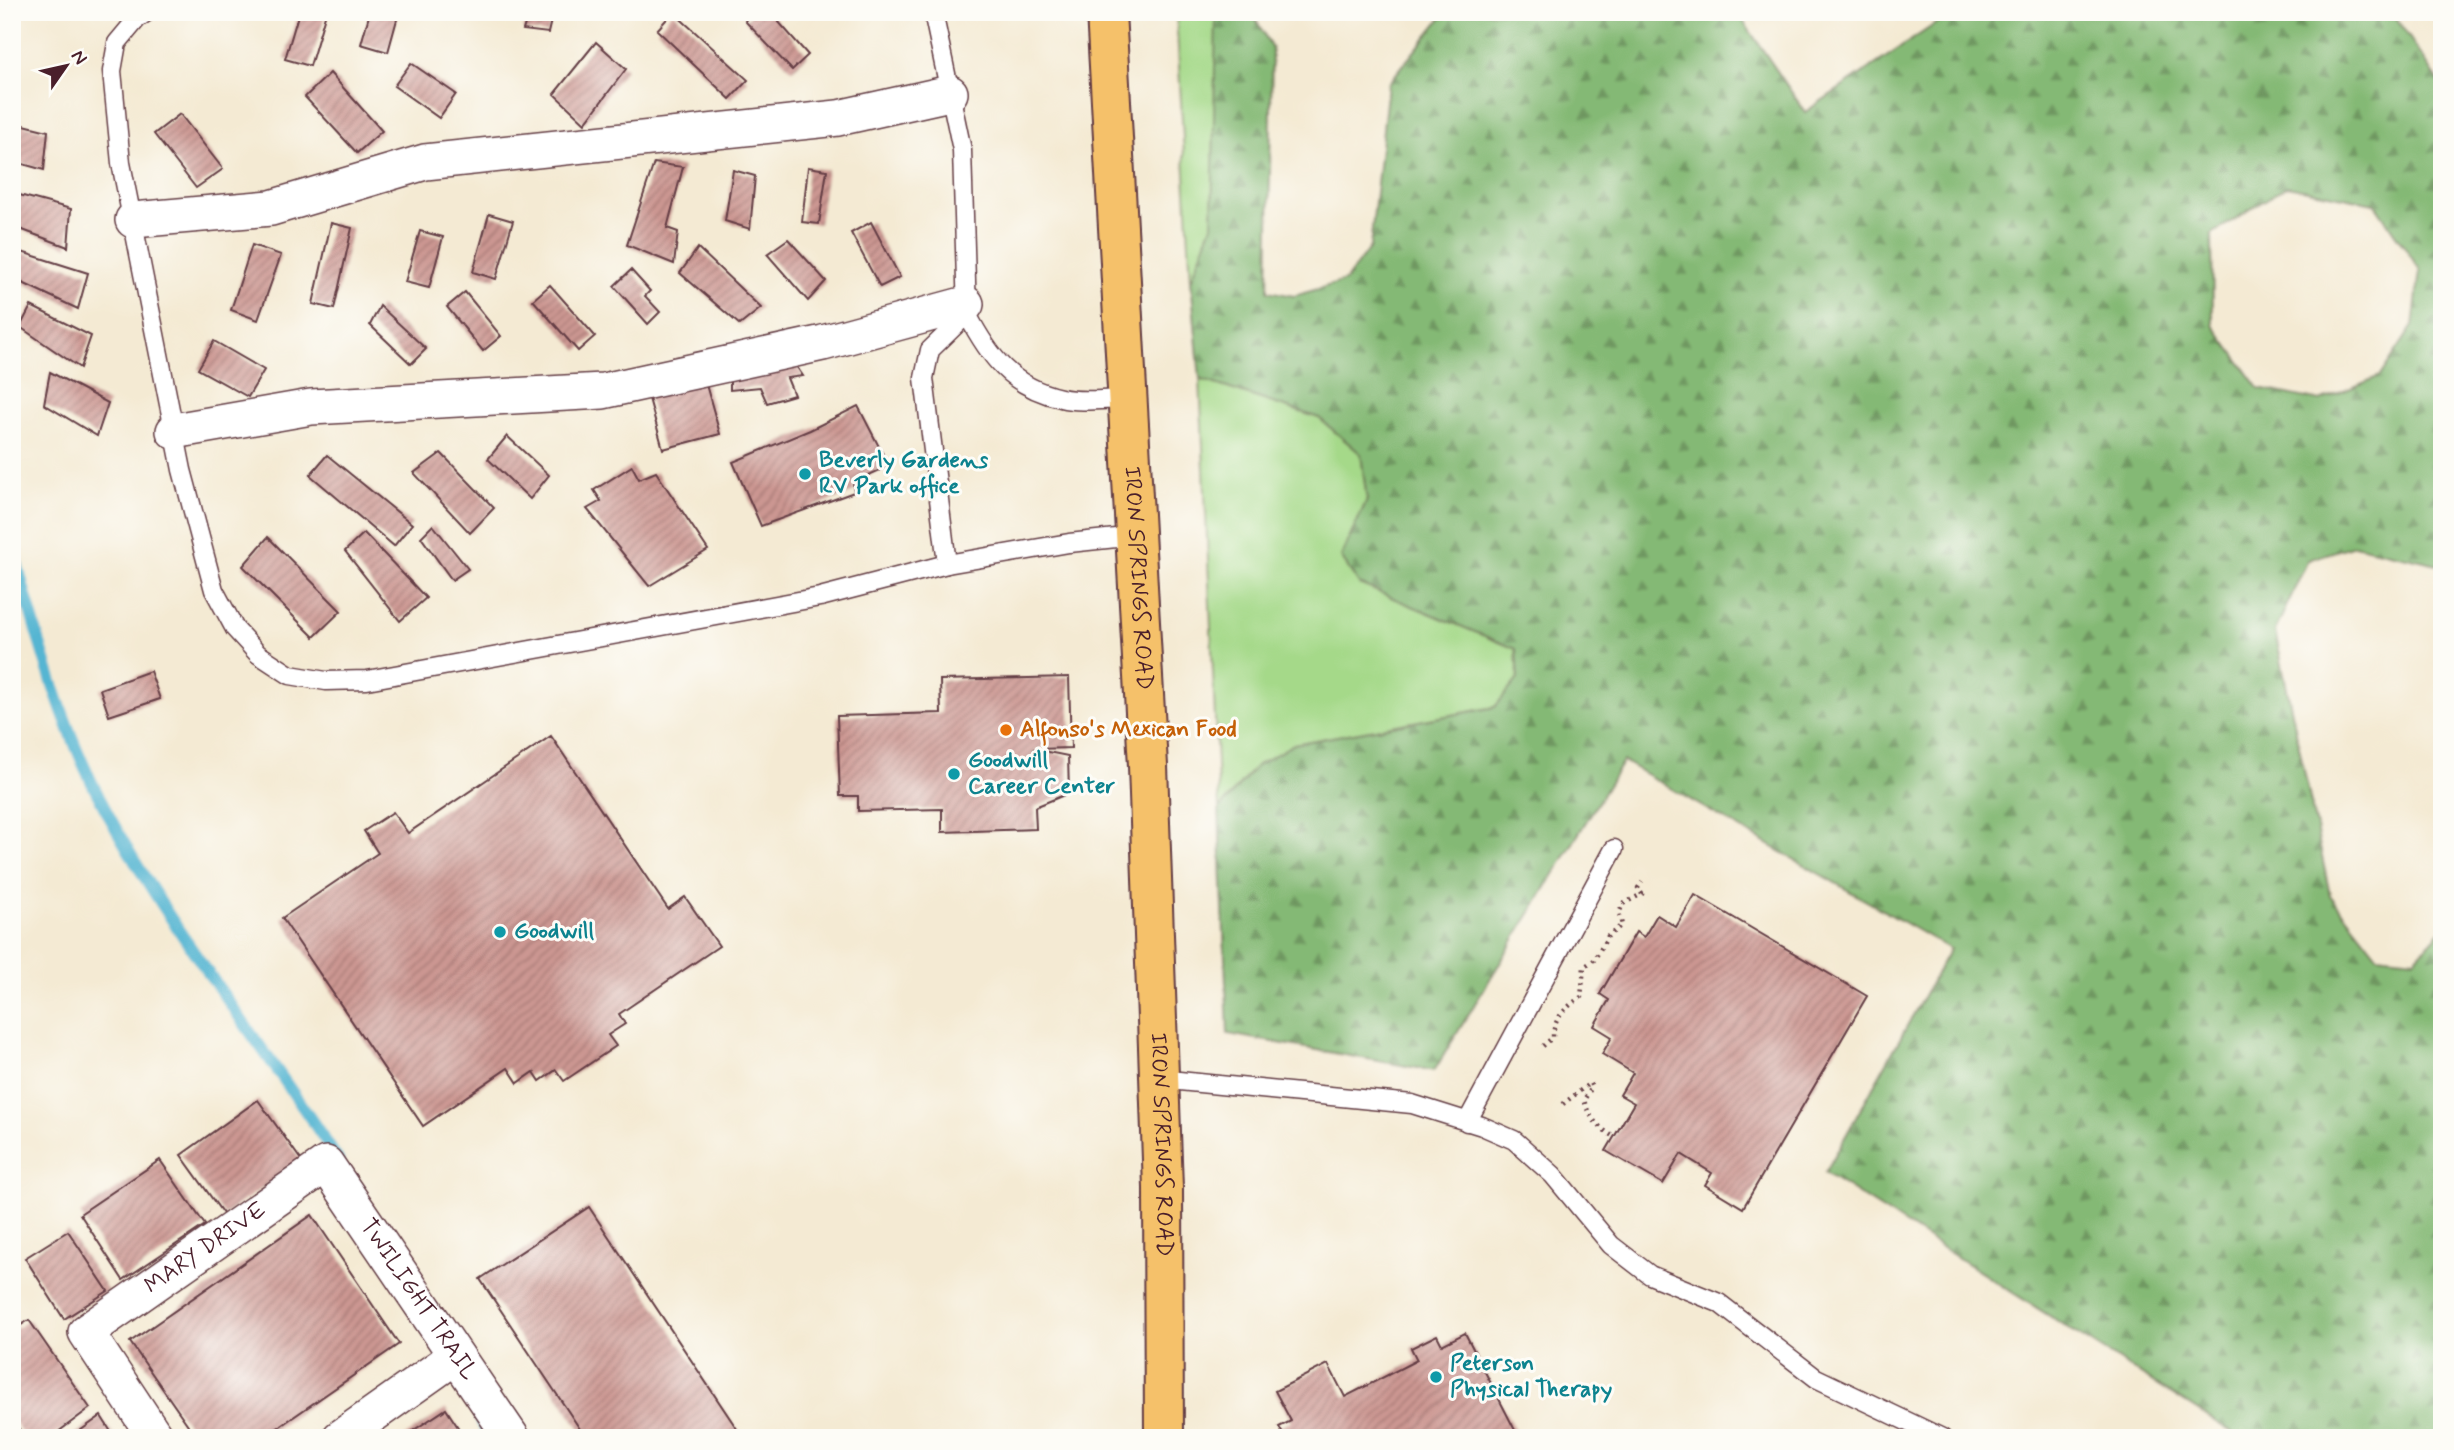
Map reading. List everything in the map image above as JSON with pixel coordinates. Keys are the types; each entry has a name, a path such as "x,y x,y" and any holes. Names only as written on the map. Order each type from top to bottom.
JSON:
{"main road":[{"name":"IRON SPRINGS ROAD","path":"1106,12 1148,766 1159,1079 1164,1438"}],"street":[{"path":"133,220 271,208 425,162 838,118 950,93"},
{"path":"174,431 311,407 603,391 966,309"},
{"name":"MARY DRIVE","path":"156,1438 86,1332 326,1164"},
{"name":"TWILIGHT TRAIL","path":"326,1164 512,1438"},
{"path":"340,1438 456,1356"}],"lane":[{"path":"147,12 137,19 117,43 113,71 121,163 174,431 214,590 234,629 258,654 290,675 326,681 367,680 820,597 947,564 1069,543 1135,536"},
{"path":"933,12 962,150 966,309 993,359 1013,378 1061,398 1126,400"},
{"path":"947,564 924,378 930,350 966,309"},
{"path":"1467,1122 1614,849"},
{"path":"1159,1079 1412,1104 1520,1142 1553,1175 1611,1245 1650,1275 1719,1303 1816,1378 1942,1438"}],"path":[{"path":"1539,1049 1553,1037 1553,1026 1567,1006 1581,998 1584,967 1594,960 1608,936 1622,925 1619,914 1623,904 1642,894 1638,888 1642,882"},
{"path":"1563,1104 1590,1083 1592,1087 1584,1100 1587,1112 1599,1128 1614,1138"}],"green space":[{"path":"1176,12 1216,12 1217,18 1212,225 1191,281"},
{"path":"1216,12 1252,12 1272,49 1268,291 1294,296 1345,281 1370,247 1388,84 1446,12 1737,12 1805,112 1953,12 2392,12 2442,86 2442,565 2354,545 2308,560 2275,631 2330,895 2377,955 2415,959 2442,929 2442,1438 2241,1438 1825,1173 1950,949 1623,761 1434,1071 1228,1034 1219,809 1256,766 1294,744 1495,707 1518,679 1516,649 1359,584 1341,557 1367,500 1361,454 1319,418 1200,379 1191,281 1212,225","holes":["2287,186 2374,203 2420,270 2413,326 2380,376 2320,401 2259,388 2213,325 2212,234"]},
{"path":"1200,379 1319,418 1361,454 1367,500 1341,557 1359,584 1516,649 1518,680 1495,707 1294,744 1256,766 1219,809"}],"building":[{"path":"299,12 326,12 310,66 285,59"},
{"path":"370,12 399,12 388,52 361,44"},
{"path":"529,12 553,12 548,33 523,30"},
{"path":"673,12 748,80 730,99 657,30"},
{"path":"752,12 770,12 808,55 792,70 745,21"},
{"path":"596,42 626,69 585,123 554,94"},
{"path":"411,63 456,94 439,118 394,86"},
{"path":"330,73 382,131 357,153 305,97"},
{"path":"180,114 223,169 196,188 154,134"},
{"path":"12,122 48,131 44,170 12,161"},
{"path":"654,163 683,167 667,228 678,232 674,264 627,245"},
{"path":"808,167 827,170 819,224 802,222"},
{"path":"733,170 755,176 750,229 725,221"},
{"path":"12,193 71,209 68,247 12,226"},
{"path":"489,214 513,221 496,279 473,272"},
{"path":"871,222 900,277 880,287 851,233"},
{"path":"331,223 352,228 334,309 313,304"},
{"path":"420,231 443,237 429,288 405,282"},
{"path":"788,239 826,281 808,301 767,254"},
{"path":"252,245 281,255 258,320 231,310"},
{"path":"698,248 761,308 740,325 680,273"},
{"path":"12,249 88,273 78,309 12,278"},
{"path":"631,270 650,291 645,296 660,312 648,324 614,286"},
{"path":"550,285 595,336 578,351 533,300"},
{"path":"465,292 501,336 483,351 447,307"},
{"path":"31,306 91,336 80,368 20,327"},
{"path":"380,306 426,349 411,364 370,325"},
{"path":"214,341 264,370 248,397 198,369"},
{"path":"794,363 803,376 787,378 794,395 767,403 760,387 730,390 730,372"},
{"path":"50,372 108,403 97,436 44,404"},
{"path":"705,381 720,434 663,449 647,391"},
{"name":"Beverly Gardens RV Park office","path":"858,406 889,466 853,482 854,492 761,526 733,462 810,430"},
{"path":"507,436 549,475 530,499 488,459"},
{"path":"441,453 494,508 470,533 414,473"},
{"path":"327,455 412,524 394,546 310,475"},
{"path":"632,466 639,479 656,472 708,550 649,586 587,509 601,501 594,490"},
{"path":"433,525 468,569 452,580 421,537"},
{"path":"364,533 426,598 400,621 345,551"},
{"path":"268,537 341,611 314,637 243,566"},
{"path":"150,671 160,699 109,716 100,689"},
{"name":"Goodwill Career Center","path":"1069,677 1071,748 1033,749 1068,756 1069,793 1035,807 1036,829 942,832 942,809 858,811 858,796 840,796 837,716 941,713 940,680"},
{"name":"Goodwill","path":"551,736 668,909 685,897 719,946 619,1014 625,1024 608,1035 616,1046 564,1081 556,1070 540,1081 534,1072 518,1083 508,1068 423,1126 282,918 378,853 364,831 393,812 408,833"},
{"path":"1695,895 1867,996 1743,1208 1705,1185 1712,1173 1681,1154 1663,1184 1606,1151 1634,1103 1620,1095 1633,1073 1602,1054 1612,1037 1594,1026 1609,1000 1600,994 1636,932 1644,937 1657,915 1676,927"},
{"path":"258,1100 301,1160 224,1215 181,1155"},
{"path":"160,1160 205,1225 123,1280 80,1214"},
{"path":"589,1207 743,1438 586,1438 480,1279"},
{"path":"312,1215 399,1344 263,1438 197,1438 130,1342"},
{"path":"68,1231 108,1291 64,1319 25,1258"},
{"path":"29,1320 90,1408 50,1438 25,1438 12,1418 12,1331"},
{"name":"Peterson Physical Therapy","path":"1465,1333 1518,1436 1285,1438 1279,1427 1291,1421 1275,1391 1328,1364 1345,1397 1417,1360 1411,1348 1437,1335 1442,1345"},
{"path":"446,1409 465,1438 403,1438 408,1434"},
{"path":"101,1416 115,1438 70,1438"}],"waterway":[{"path":"12,547 38,638 69,729 94,787 120,836 179,931 338,1160"},
{"path":"480,1417 489,1438"}],"place":[{"name":"Beverly Gardens RV Park office","path":"805,474"},
{"name":"Alfonso's Mexican Food","path":"1006,730"},
{"name":"Goodwill Career Center","path":"954,774"},
{"name":"Goodwill","path":"500,932"},
{"name":"Peterson Physical Therapy","path":"1436,1377"}]}
